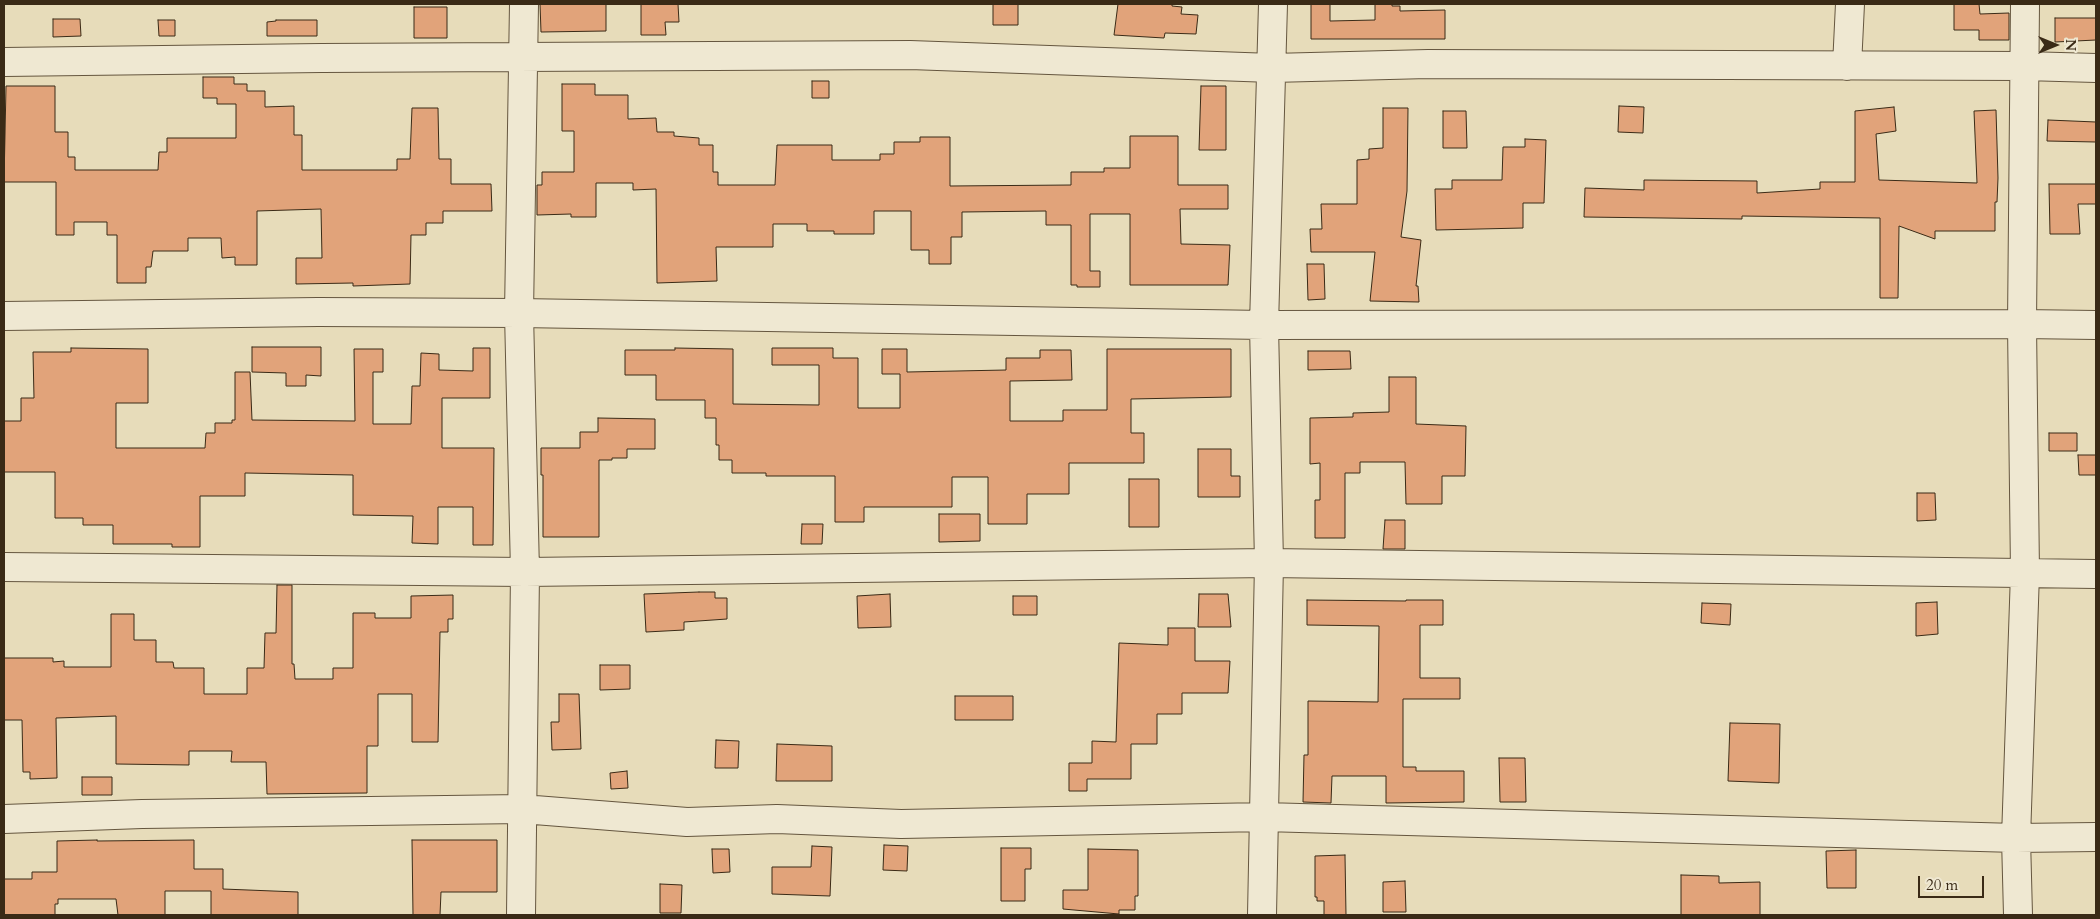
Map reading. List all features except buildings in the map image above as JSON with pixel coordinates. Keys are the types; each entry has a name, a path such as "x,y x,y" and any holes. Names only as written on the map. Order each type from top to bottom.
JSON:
{"street":[{"path":"521,915 525,572 519,313 524,4"},
{"path":"1262,915 1269,563 1264,325 1273,4"},
{"path":"1847,66 1850,4"},
{"path":"2018,915 2016,838 2025,573 2022,324 2025,4"},
{"path":"4,62 522,56 910,55 1272,68 1428,64 2024,66 2096,68"},
{"path":"4,316 318,312 519,313 1264,325 2096,325"},
{"path":"4,567 525,572 1269,563 2096,574"},
{"path":"4,819 142,814 522,809 687,822 777,819 901,824 1264,816 2016,838 2096,837"}]}
